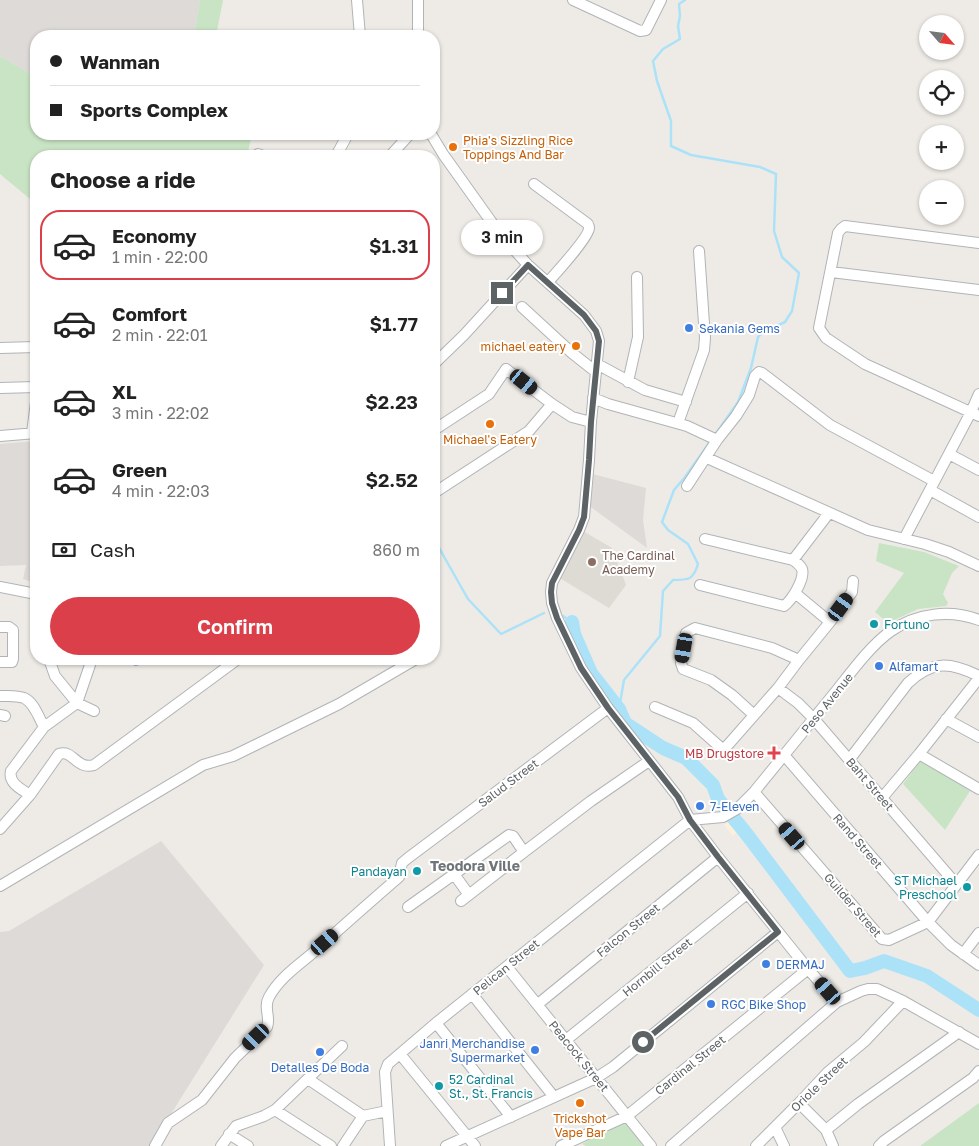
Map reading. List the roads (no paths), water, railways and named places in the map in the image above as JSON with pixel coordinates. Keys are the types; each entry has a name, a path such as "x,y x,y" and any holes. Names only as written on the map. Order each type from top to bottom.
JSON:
{"street":[{"path":"357,0 360,30"},
{"path":"418,0 418,30"},
{"path":"573,0 640,31 646,30 661,0"},
{"path":"395,150 405,140"},
{"path":"435,140 500,234 528,265 584,315 596,331 599,341 584,517 552,583 552,603 557,618 581,668 608,708 678,797 690,820 718,857 837,1002"},
{"path":"534,184 588,224 589,229 582,242 548,282"},
{"path":"975,414 865,364 826,338 818,328 838,233 845,226 979,243"},
{"path":"678,423 704,350 705,338 699,251"},
{"path":"440,358 464,335 528,265"},
{"path":"831,272 979,290"},
{"path":"628,382 638,337 636,277"},
{"path":"522,307 572,353 597,368 646,390 686,402"},
{"path":"0,348 30,347"},
{"path":"440,426 489,394 506,369 572,417 591,422"},
{"path":"687,486 707,458 714,439 736,416 749,395 754,376 759,372 830,425 932,486 979,517"},
{"path":"0,388 30,387"},
{"path":"904,539 949,454 975,414 979,394"},
{"path":"593,398 687,426 714,439"},
{"path":"440,489 529,431 552,404"},
{"path":"0,436 30,433"},
{"path":"949,454 979,470"},
{"path":"707,458 868,530 949,552 979,566"},
{"path":"793,560 829,513"},
{"path":"700,585 784,606 795,593 800,582 802,569 793,560 705,539"},
{"path":"654,707 693,723 720,747 724,748 778,688 830,622 852,592 853,581"},
{"path":"0,588 30,593"},
{"path":"795,593 830,622"},
{"name":"Peso Avenue","path":"690,820 722,818 737,809 754,792 880,639 892,630 922,616 945,613 959,614 979,620"},
{"path":"0,627 9,627 13,630 12,662 0,662"},
{"path":"754,715 732,695 711,680 683,669 681,663 686,634 695,628 772,648 799,660"},
{"path":"51,665 55,676 77,703 94,711"},
{"path":"30,795 12,782 11,771 44,727 77,703 90,665"},
{"path":"0,829 30,795 59,754 67,754 83,766 94,765 230,665"},
{"path":"0,886 203,765 233,756 339,704 406,665"},
{"path":"849,760 908,683 917,675 929,668 946,665 962,668 979,677 882,798"},
{"name":"Baht Street","path":"778,688 798,703 814,719 956,884"},
{"path":"0,696 26,698 44,727"},
{"name":"Salud Street","path":"155,1146 168,1123 202,1100 235,1058 267,1027 269,1022 266,1010 267,1002 270,995 289,971 399,877 402,863 408,858 608,708"},
{"path":"946,720 979,737"},
{"path":"919,754 979,789"},
{"name":"Rand Street","path":"784,755 928,922 951,945 979,964"},
{"path":"454,874 465,898 592,801 649,761"},
{"name":"Guilder Street","path":"754,792 882,938 889,940 928,922 979,855"},
{"name":"Pelican Street","path":"390,1146 384,1072 388,1064 436,1023 690,820"},
{"path":"408,907 509,835 513,836 524,852"},
{"name":"Falcon Street","path":"538,1004 718,857"},
{"name":"Hornbill Street","path":"566,1040 748,893"},
{"path":"446,1146 596,1078 613,1067 778,932"},
{"path":"963,954 979,933"},
{"name":"Peacock Street","path":"507,967 651,1146"},
{"name":"Cardinal Street","path":"561,1146 627,1116 808,969"},
{"path":"672,1146 837,1002 868,990 877,990 903,1001 979,1044"},
{"path":"472,994 554,1097"},
{"name":"Oriole Street","path":"756,1146 828,1072 864,1042 903,1001"},
{"path":"436,1023 511,1117"},
{"path":"826,1130 858,1104 959,1032"},
{"path":"221,1146 236,1126 275,1110 342,1046"},
{"path":"400,1054 475,1146"},
{"path":"878,1146 973,1078 979,1070"},
{"path":"308,1079 363,1116"},
{"path":"799,1103 826,1130 833,1146"},
{"path":"275,1110 331,1146"},
{"path":"343,1146 363,1116 387,1111"},
{"path":"775,1127 784,1146"},
{"path":"229,1134 248,1146"}],"waterway":[{"path":"685,0 679,4 680,16 678,26 680,39 663,49 653,61 657,81 671,121 671,146 691,155 760,167 776,174 774,231 782,257 799,273 792,311 785,322 762,333 758,337 751,368 738,402 715,435"},
{"path":"619,709 624,680 660,636 663,591 673,580 690,578 698,564 688,544 668,530 662,522 674,490 712,439"},
{"path":"440,550 468,599 501,634 544,613"},
{"path":"563,616 572,622"},
{"path":"572,622 574,634 591,673 619,709 625,723 663,748 686,758 713,785 718,799 850,971 884,961 927,976 979,1010"}],"place":[{"name":"Phia's Sizzling Rice Toppings And Bar","path":"453,147"},
{"name":"Sekania Gems","path":"689,328"},
{"name":"michael eatery","path":"576,346"},
{"name":"Michael's Eatery","path":"490,424"},
{"name":"The Cardinal Academy","path":"592,562"},
{"name":"Fortuno","path":"874,624"},
{"name":"Alfamart","path":"879,666"},
{"name":"MB Drugstore","path":"774,753"},
{"name":"7-Eleven","path":"700,806"},
{"name":"Pandayan","path":"417,871"},
{"name":"ST Michael Preschool","path":"967,887"},
{"name":"DERMAJ","path":"766,964"},
{"name":"RGC Bike Shop","path":"711,1004"},
{"name":"Janri Merchandise Supermarket","path":"535,1050"},
{"name":"Detalles De Boda","path":"320,1052"},
{"name":"52 Cardinal St., St. Francis","path":"439,1086"},
{"name":"Trickshot Vape Bar","path":"580,1103"}],"district":[{"name":"Teodora Ville","path":"475,865"}]}
